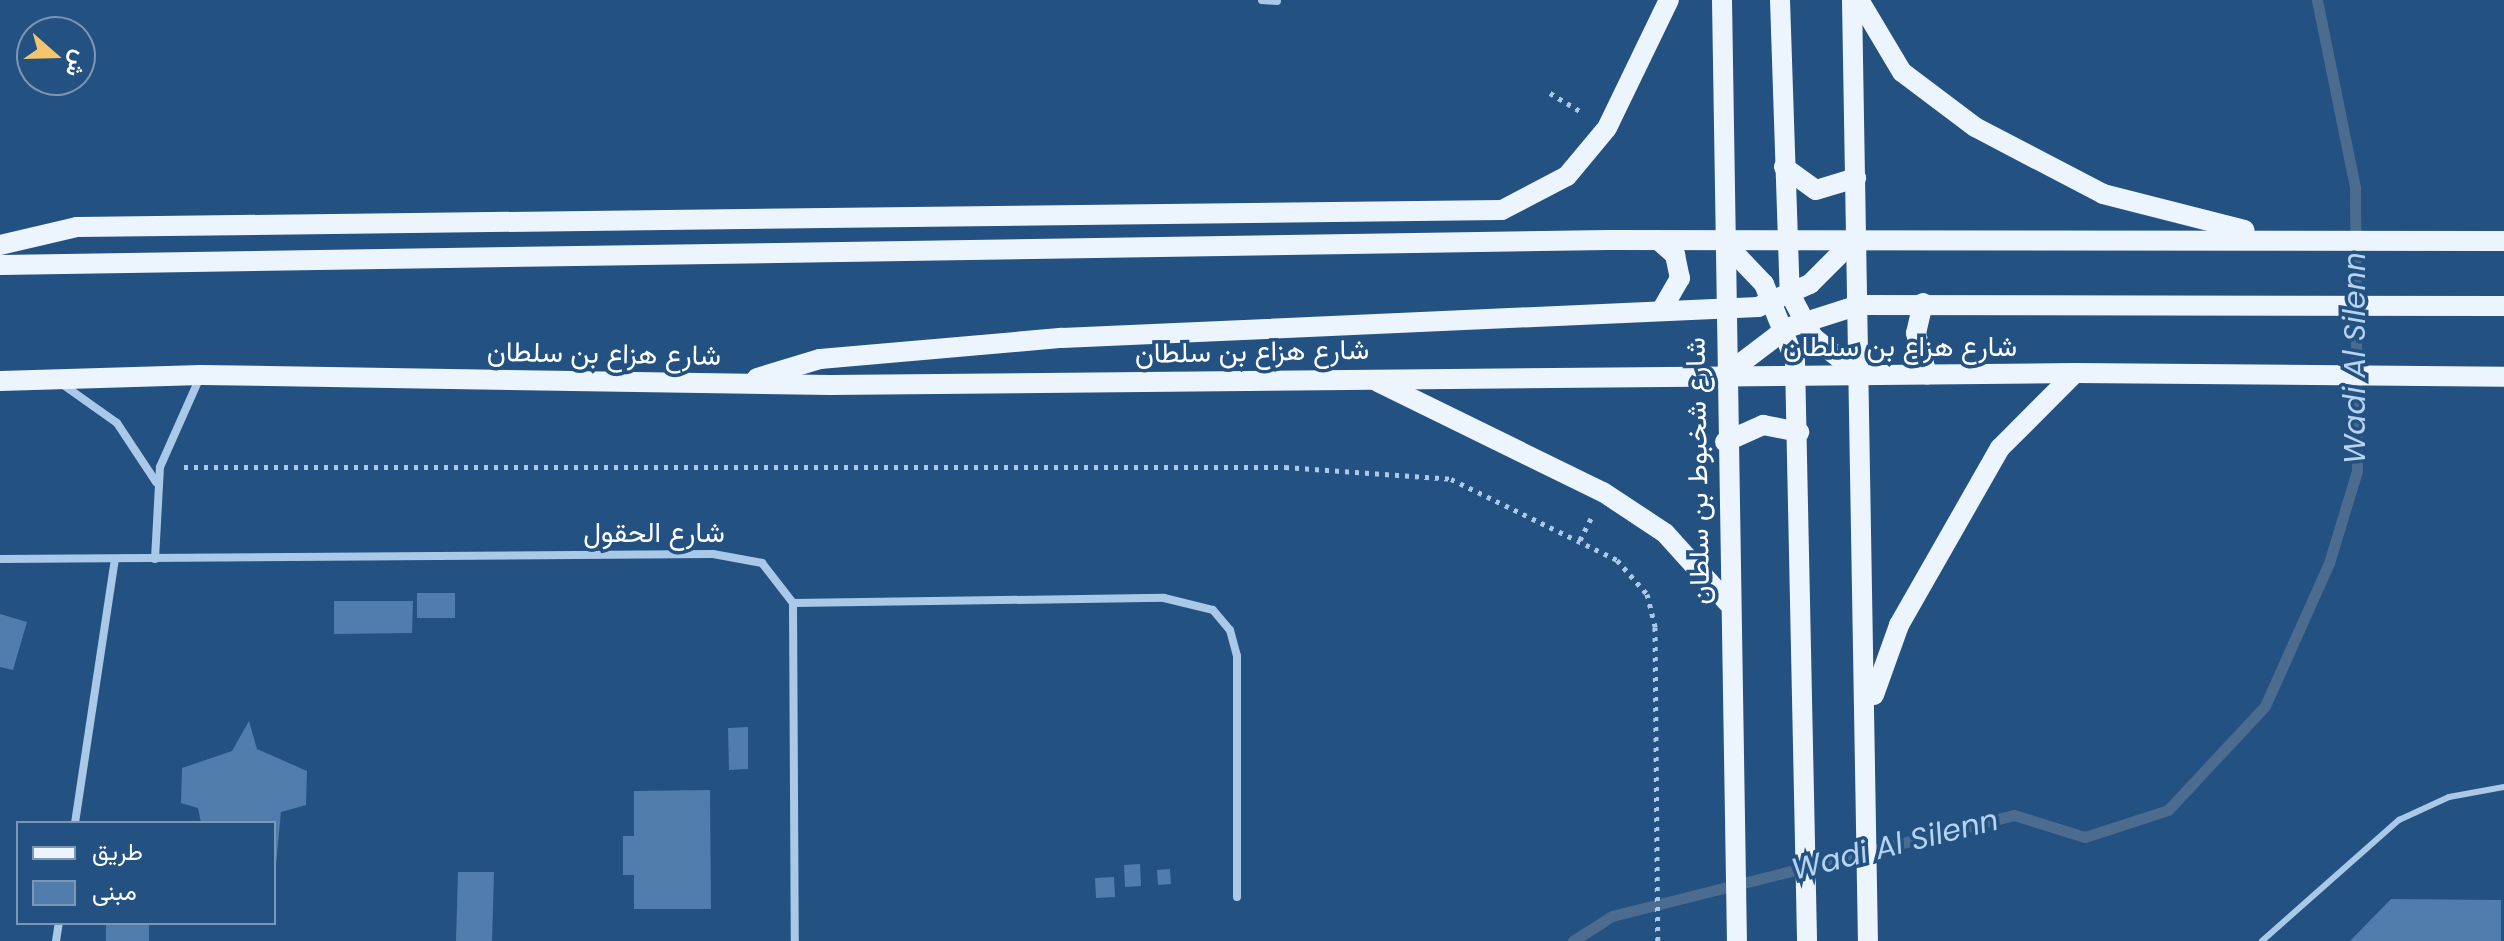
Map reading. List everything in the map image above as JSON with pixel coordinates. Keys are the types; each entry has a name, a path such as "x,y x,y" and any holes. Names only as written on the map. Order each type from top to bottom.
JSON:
{"main road":[{"path":"0,245 77,227 1473,213 1549,189 1607,128 1669,0"},
{"name":"شارع شخبوط بن سلطان","path":"1722,0 1725,442 1737,941"},
{"path":"1780,0 1785,239 1783,299"},
{"path":"1852,0 1868,718 1868,941"},
{"path":"1859,0 1881,44 1928,97 2043,167 2135,205 2279,238"},
{"path":"1784,167 1816,190 1856,178"},
{"path":"737,384 820,359 1018,341 1662,309 1723,309 1783,299 1828,272 1856,238"},
{"path":"0,265 1856,238 2504,241"},
{"path":"1658,240 1675,255 1680,278 1662,309"},
{"path":"1722,240 1783,299 1794,324 1799,432 1807,941"},
{"path":"1923,303 1916,333 1927,375"},
{"path":"1724,376 1794,324 1859,305 2284,303 2504,306"},
{"path":"1794,324 1860,375"},
{"path":"1868,718 1899,625 2000,448 2075,373"},
{"name":"شارع هزاع بن سلطان","path":"0,381 201,375 737,384 2075,373 2504,377"},
{"path":"1371,379 1603,492 1665,533 1728,603"},
{"path":"1725,442 1763,425 1799,432"}],"street":[{"path":"1262,0 1277,1"},
{"path":"155,559 160,467 201,375"},
{"path":"58,381 117,423 157,482"},
{"name":"شارع الحقول","path":"0,559 738,554 781,580 793,603"},
{"path":"75,821 115,560"},
{"path":"795,941 793,603 1164,598 1213,610 1230,630 1237,656 1237,897"}],"lane":[{"path":"2262,941 2399,820 2449,797 2504,787"}],"path":[{"path":"1550,93 1607,128"},
{"path":"160,467 1285,467 1433,474 1580,540 1638,579 1655,627 1658,941"}],"building":[{"path":"417,593 455,593 455,618 417,618"},
{"path":"334,601 413,601 412,633 334,634"},
{"path":"0,614 27,622 13,670 0,667"},
{"path":"249,721 257,749 307,771 306,805 281,812 276,865 276,821 201,821 198,808 181,803 182,768 232,751"},
{"path":"748,727 748,769 729,770 728,728"},
{"path":"710,790 711,909 634,909 634,875 623,875 623,836 634,836 634,791"},
{"path":"1140,864 1141,886 1125,887 1124,865"},
{"path":"1170,869 1171,884 1158,885 1157,870"},
{"path":"458,872 494,872 492,941 456,941"},
{"path":"1114,877 1115,897 1096,898 1095,878"},
{"path":"2391,899 2501,900 2501,941 2350,941"},
{"path":"106,925 149,925 149,941 106,941"}],"waterway":[{"name":"Wadi Al Silenn","path":"1573,941 1612,916 2014,815 2085,837 2168,810 2265,706 2329,563 2357,471 2355,187 2317,0"}]}
